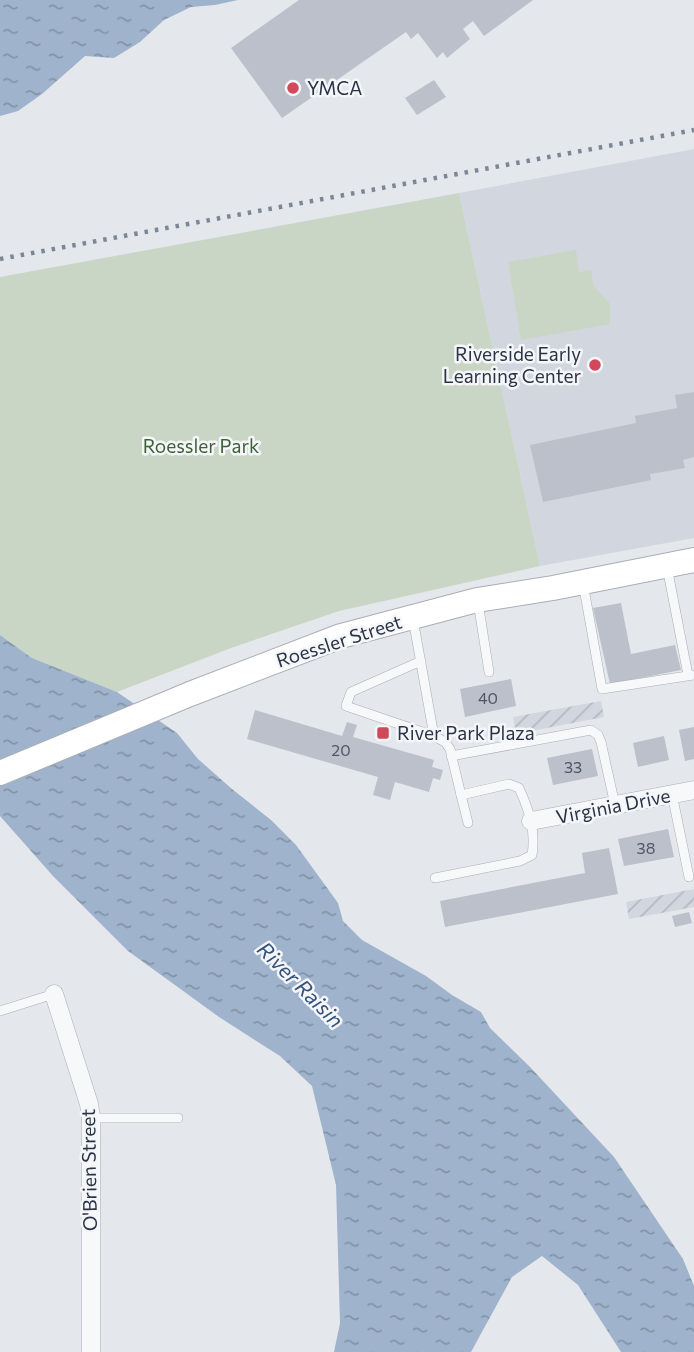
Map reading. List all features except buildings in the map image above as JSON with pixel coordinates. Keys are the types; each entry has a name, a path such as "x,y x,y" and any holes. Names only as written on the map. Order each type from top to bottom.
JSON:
{"street":[{"name":"Roessler Street","path":"0,773 190,694 341,636 477,600 694,560"},
{"name":"Virginia Drive","path":"531,821 694,790"},
{"name":"O'Brien Street","path":"54,994 91,1118 91,1352"}],"lane":[{"path":"583,582 602,689 691,675 667,565"},
{"path":"477,600 489,672"},
{"path":"412,617 434,737"},
{"path":"421,661 351,691 346,706 445,743 451,756 468,823"},
{"path":"451,756 591,730 601,742 615,805"},
{"path":"435,878 520,861 532,855 534,841 531,821 519,788 509,785 461,794"},
{"path":"672,794 689,877"},
{"path":"0,1012 54,994"},
{"path":"91,1118 178,1118"}],"shaded area":[{"name":"Riverside Early Learning Center","path":"694,149 694,538 540,566 459,193"},
{"path":"601,701 604,717 516,734 513,717"},
{"path":"694,889 694,907 629,919 626,902"}],"green space":[{"name":"Roessler Park","path":"459,193 540,566 339,611 231,648 117,692 32,658 0,635 0,277"},
{"path":"576,250 579,272 591,270 593,285 610,304 610,324 521,340 508,262"}],"water":[{"path":"0,0 238,0 191,7 164,20 140,42 114,58 85,56 18,111 0,116"},
{"name":"River Raisin","path":"0,635 32,658 117,692 177,733 198,759 271,820 296,845 338,903 343,921 362,940 426,976 481,1012 490,1028 614,1157 683,1259 694,1286 694,1352 621,1352 578,1285 542,1256 512,1277 471,1352 334,1352 340,1323 336,1185 312,1086 280,1056 219,1017 128,951 53,876 0,816"}],"railway":[{"path":"0,259 694,130"}],"place":[{"name":"YMCA","path":"293,88"},
{"name":"Riverside Early Learning Center","path":"595,365"},
{"name":"River Park Plaza","path":"383,733"}]}
